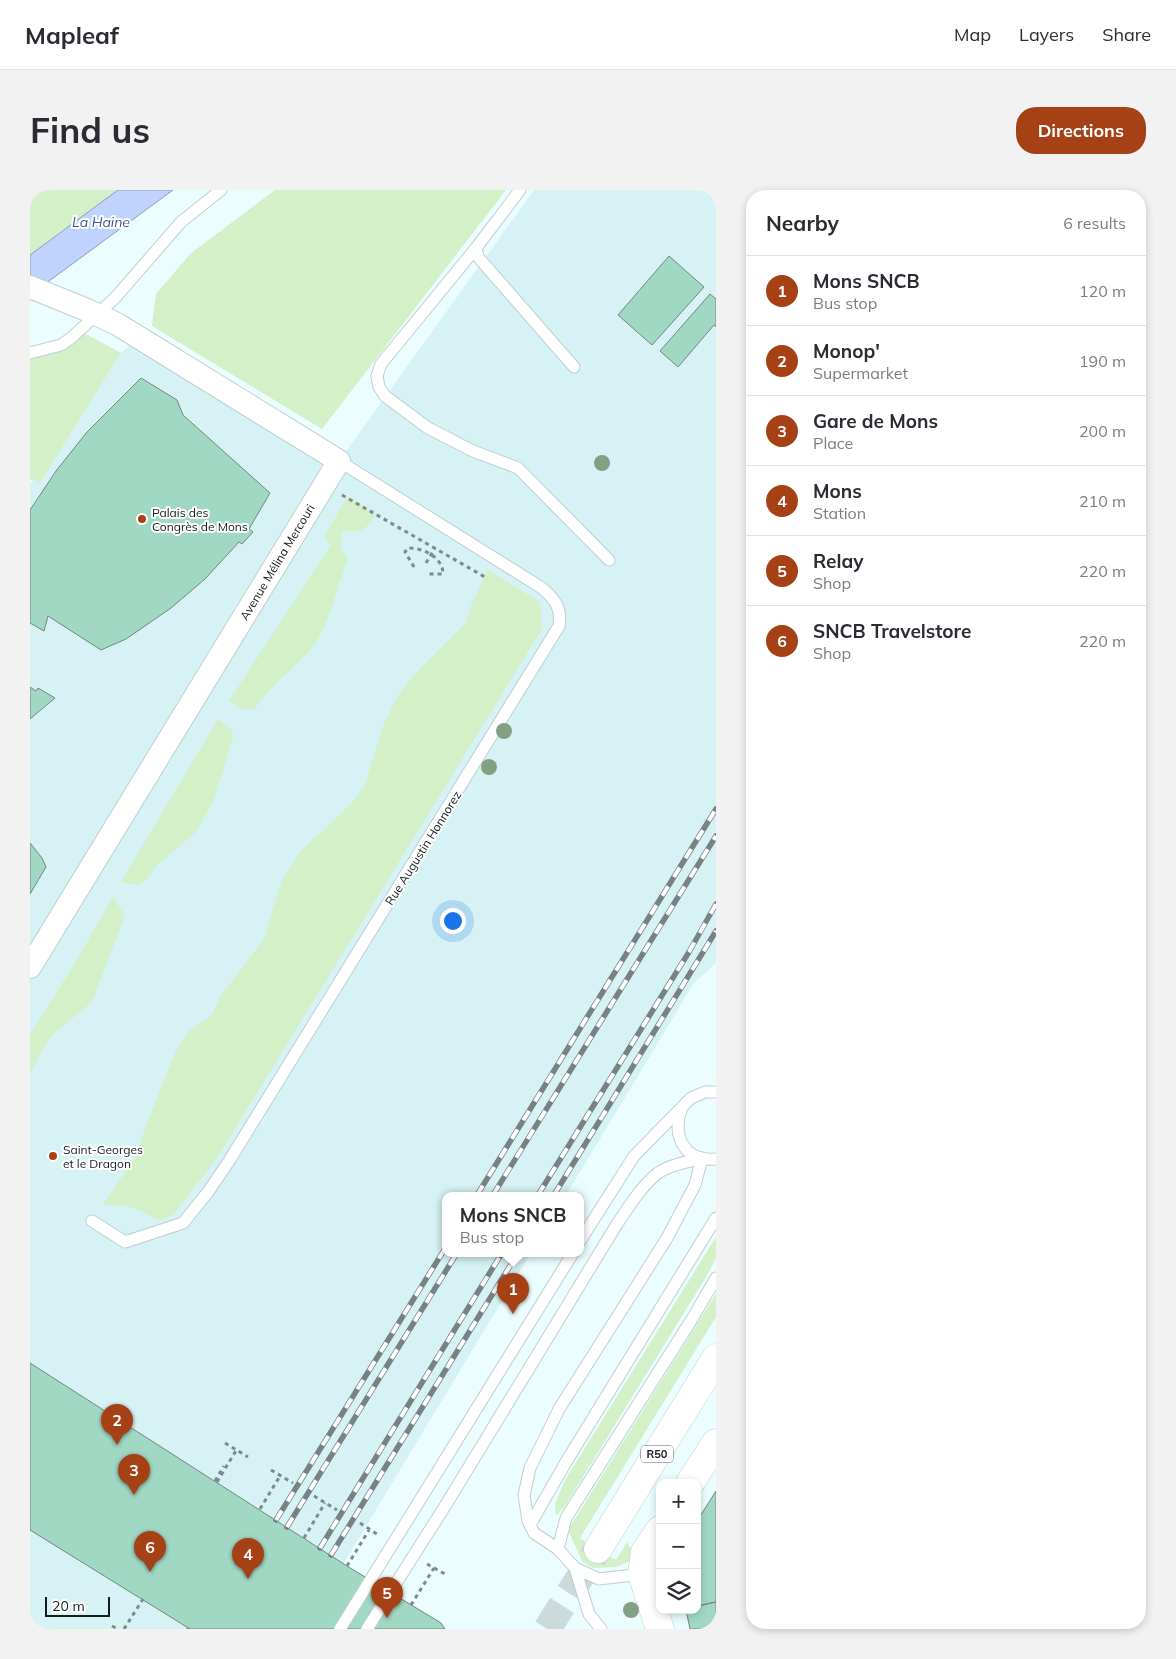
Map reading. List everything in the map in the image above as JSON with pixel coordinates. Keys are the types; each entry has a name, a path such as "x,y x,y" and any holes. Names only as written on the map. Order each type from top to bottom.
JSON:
{"main road":[{"name":"R50","path":"598,1549 716,1358"},
{"path":"693,1479 716,1443"},
{"path":"656,1535 645,1552 642,1574 660,1629"}],"street":[{"path":"30,288 92,312 117,324 339,461"},
{"name":"Avenue Mélina Mercouri","path":"30,967 339,461"}],"lane":[{"path":"30,353 61,344 71,338 92,312 115,298 181,222 221,190"},
{"path":"520,190 476,248 381,364 377,376 379,387 385,396 428,428 473,451 518,468 609,560"},
{"path":"476,248 478,257 574,367"},
{"name":"Rue Augustin Honnorez","path":"92,1221 125,1242 183,1222 208,1192 234,1153 559,626 560,612 557,604 542,588 339,461"},
{"path":"584,1235 634,1156 691,1098 705,1092 716,1092"},
{"path":"681,1110 678,1120 680,1139 689,1151 702,1158"},
{"path":"642,1574 599,1579 575,1568 558,1549 534,1533 528,1522 524,1495 530,1468 559,1408 667,1238 695,1185 702,1158"},
{"path":"367,1629 447,1503 612,1233 641,1190 658,1173 680,1163 702,1158 716,1159"},
{"path":"530,1525 566,1462 716,1218"},
{"path":"340,1629 571,1257"},
{"path":"558,1549 566,1518 716,1278"},
{"path":"575,1568 589,1614 601,1629"}],"path":[{"path":"324,485 485,577"},
{"path":"414,567 405,552 408,548 417,548 440,561 443,574 428,574"},
{"path":"426,563 435,548"},
{"path":"225,1442 248,1457"},
{"path":"216,1482 236,1449"},
{"path":"271,1470 293,1484"},
{"path":"259,1509 280,1476"},
{"path":"314,1496 337,1510"},
{"path":"303,1537 324,1502"},
{"path":"360,1523 383,1537"},
{"path":"348,1566 370,1530"},
{"path":"427,1563 445,1574"},
{"path":"412,1606 435,1568"},
{"path":"124,1629 143,1599"},
{"path":"112,1626 118,1629"}],"shaded area":[{"path":"534,190 716,190 716,963 694,983 568,1192 442,1192 442,1257 529,1257 304,1629 30,1629 30,484 33,479 40,483 121,353 139,337 339,461"}],"green space":[{"path":"30,190 118,190 30,255"},
{"path":"275,190 506,190 322,429 152,326 156,294 190,254"},
{"path":"84,333 121,353 40,483 33,479 30,480 30,357"},
{"path":"348,496 376,515 362,530 341,531 341,550 348,558 324,628 313,647 270,690 255,709 241,709 229,701 331,545 324,537"},
{"path":"488,570 540,602 542,629 217,1158 174,1214 165,1219 156,1220 131,1207 103,1205 137,1155 143,1134 176,1050 191,1029 211,1016 220,997 264,939 281,882 299,853 352,803 365,785 383,726 397,697 415,674 465,624 472,603"},
{"path":"218,719 232,730 233,737 214,800 196,832 157,865 147,879 138,885 121,882"},
{"path":"113,897 125,916 92,1002 50,1037 30,1073 30,1034 75,963"},
{"path":"716,1237 716,1258 706,1277 565,1506 556,1516 555,1504 565,1480"},
{"path":"716,1294 716,1317 580,1538 616,1560 627,1542 633,1553 628,1562 616,1567 593,1568 582,1561 568,1530"}],"water":[{"name":"La Haine","path":"118,190 173,190 30,295 30,255"}],"building":[{"path":"669,256 704,287 652,345 618,315"},
{"path":"710,294 716,299 716,327 714,325 678,367 660,351"},
{"name":"Palais des Congrès de Mons","path":"141,378 177,400 183,415 270,493 249,529 253,532 242,544 239,542 205,579 171,608 126,639 101,650 48,616 44,631 30,623 30,510 56,471 87,432"},
{"path":"30,687 36,691 38,688 55,698 30,719"},
{"path":"30,843 42,858 46,867 30,894"},
{"path":"30,1363 347,1566 441,1623 445,1629 190,1629 30,1530"},
{"path":"716,1491 716,1602 701,1605 701,1524 701,1515"},
{"path":"716,1602 716,1629 690,1629 687,1614 701,1614 701,1605"}],"tunnel":[{"path":"547,1629 598,1549"}],"railway":[{"path":"479,1192 716,809"},
{"path":"495,1192 716,836"},
{"path":"540,1192 689,952 716,904"},
{"path":"556,1192 716,931"},
{"path":"276,1520 442,1253"},
{"path":"287,1527 455,1257"},
{"path":"320,1548 500,1257"},
{"path":"331,1555 516,1257"}],"place":[{"name":"Palais des Congrès de Mons","path":"142,519"},
{"name":"Saint-Georges et le Dragon","path":"53,1156"},
{"name":"Mons SNCB","path":"513,1314"},
{"name":"Monop'","path":"117,1445"},
{"name":"Gare de Mons","path":"134,1495"},
{"name":"SNCB Travelstore","path":"150,1572"},
{"name":"Mons","path":"248,1579"},
{"name":"Relay","path":"387,1618"}]}
